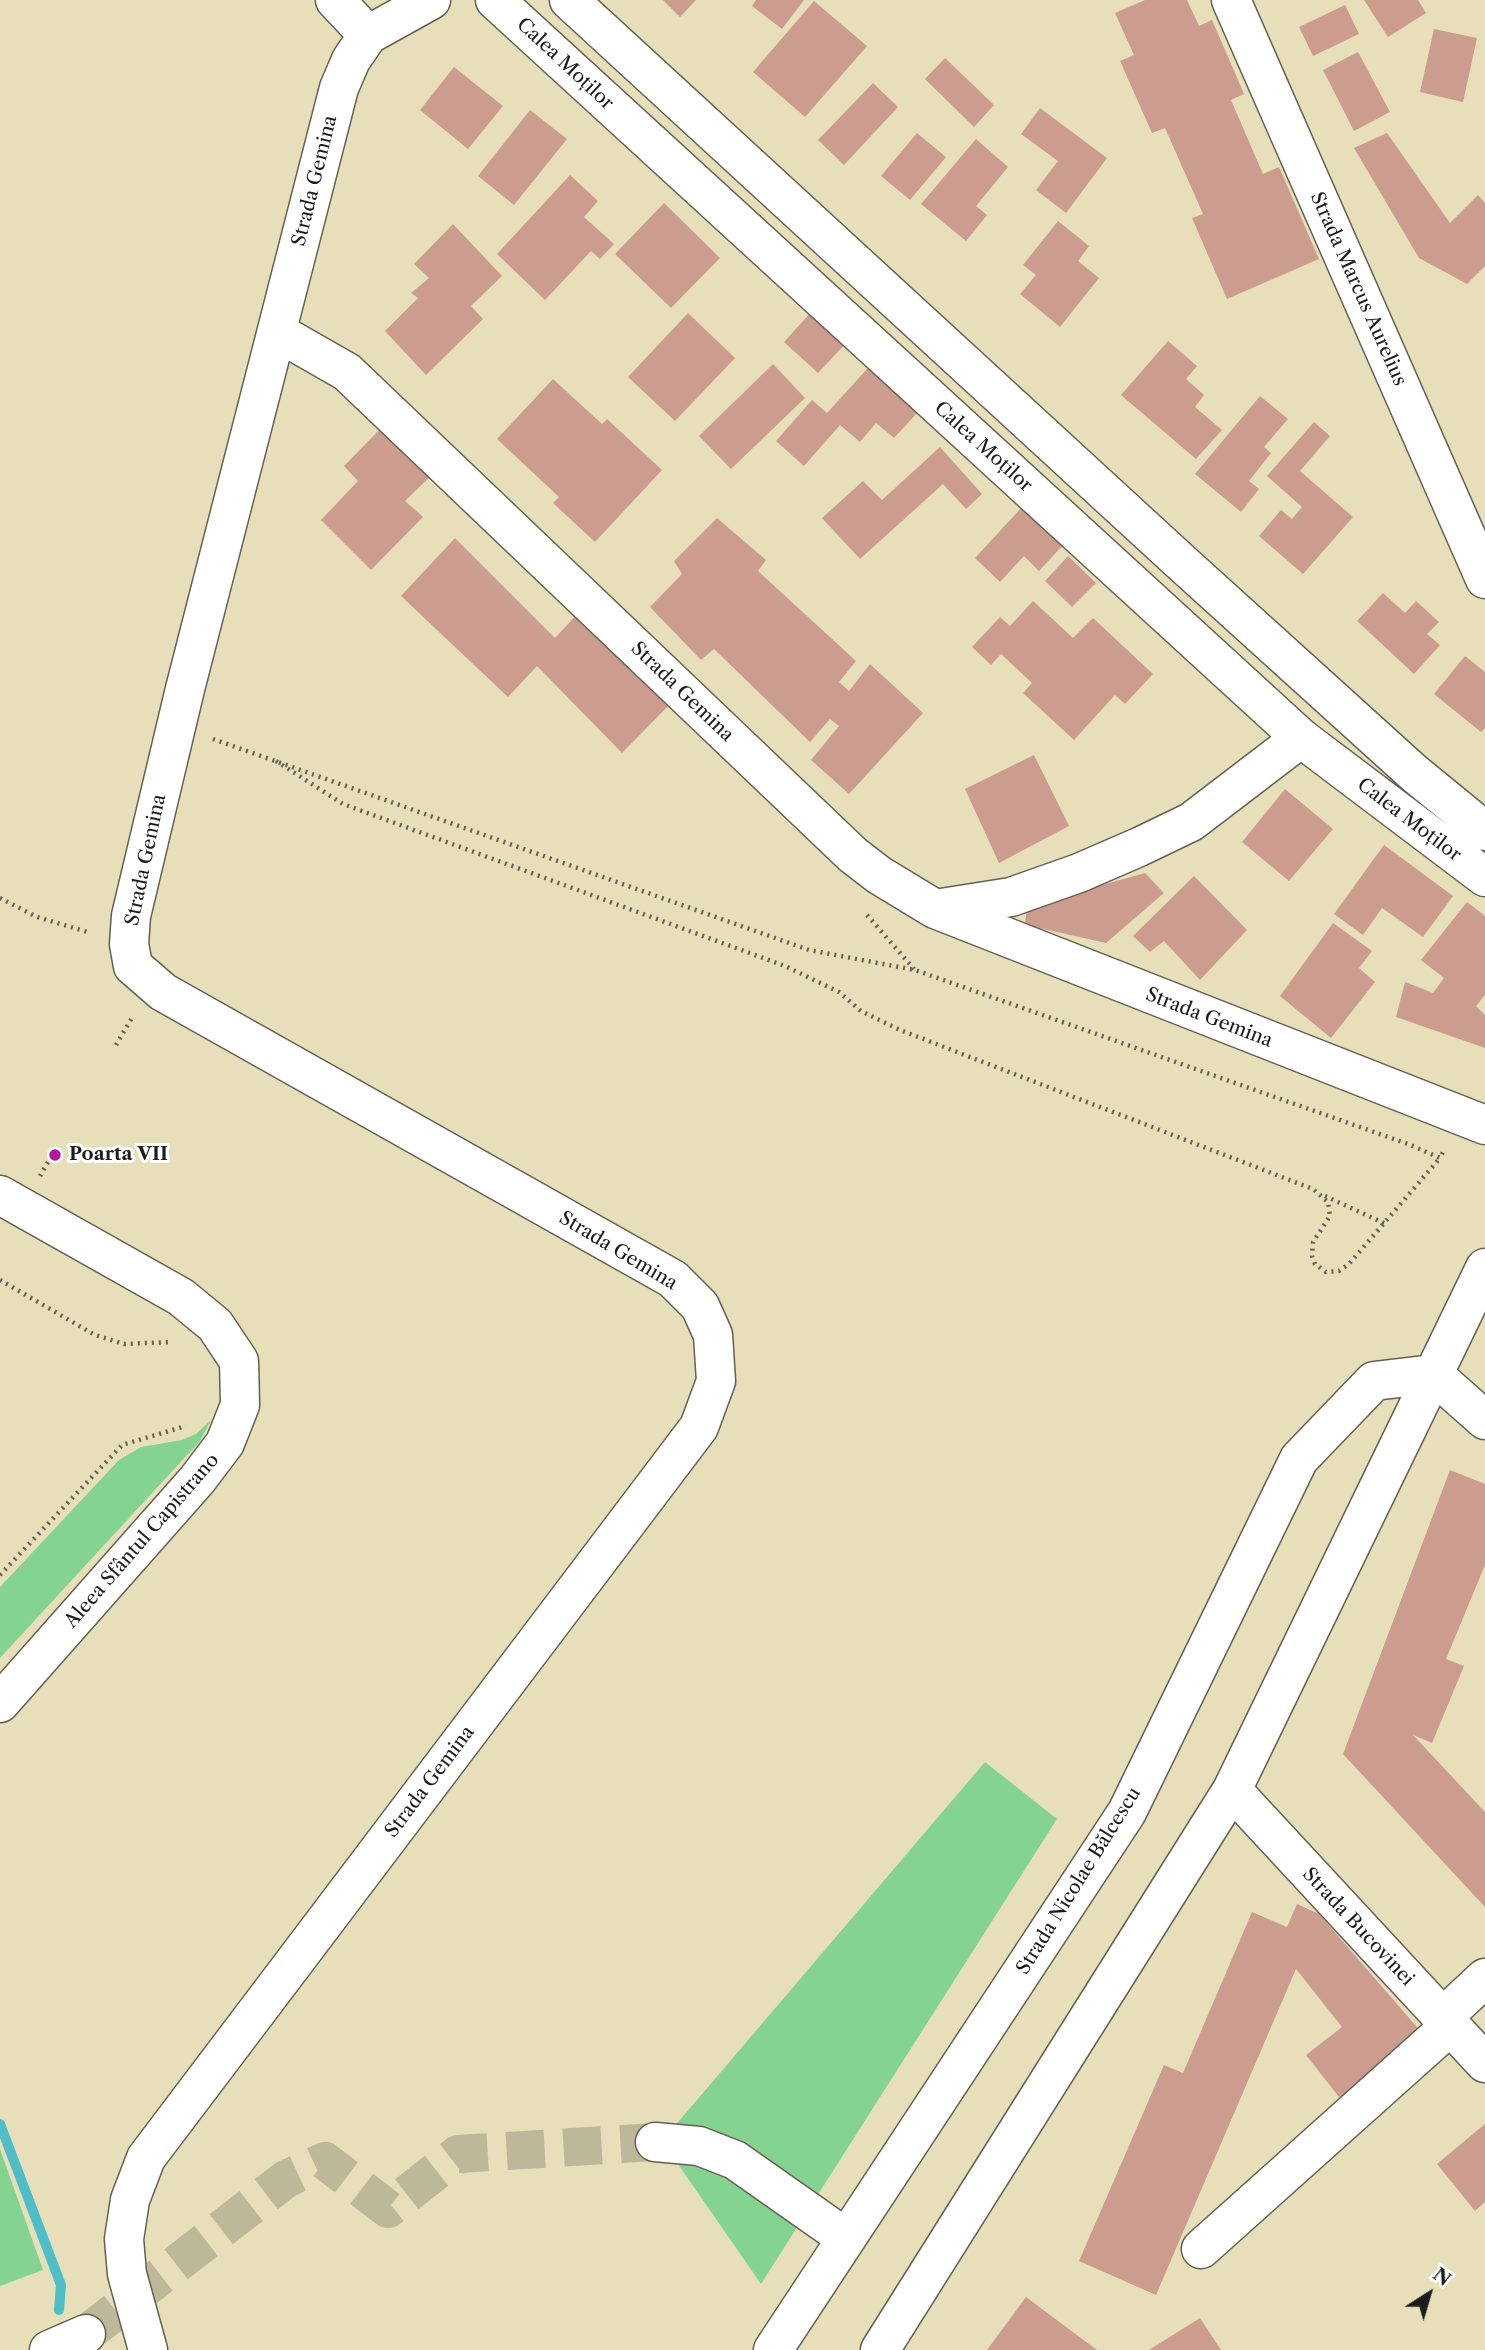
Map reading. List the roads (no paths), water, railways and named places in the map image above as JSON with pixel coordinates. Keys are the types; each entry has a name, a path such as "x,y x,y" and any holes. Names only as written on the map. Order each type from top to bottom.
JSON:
{"street":[{"path":"335,0 368,35"},
{"name":"Strada Gemina","path":"148,2350 127,2274 124,2239 130,2200 146,2158 699,1427 716,1381 713,1335 700,1306 673,1279 152,986 133,966 129,944 131,916 176,726 339,88 351,60 368,35 431,0"},
{"name":"Calea Moților","path":"495,0 1301,738 1485,877"},
{"name":"Calea Moților","path":"569,0 1202,581 1414,773 1485,831"},
{"name":"Strada Marcus Aurelius","path":"1231,0 1485,579"},
{"name":"Strada Gemina","path":"277,332 347,372 853,855 879,875 934,909 1473,1120"},
{"path":"934,909 1011,897 1079,873 1139,847 1191,822 1301,738"},
{"name":"Aleea Sfântul Capistrano","path":"0,1195 181,1297 215,1325 239,1361 240,1405 225,1443 197,1480 0,1703"},
{"path":"880,2350 1232,1790 1485,1268"},
{"path":"1433,1374 1485,1420"},
{"name":"Strada Nicolae Bălcescu","path":"774,2350 1127,1812 1299,1459 1374,1381 1433,1374"},
{"name":"Strada Bucovinei","path":"1232,1790 1485,2063"},
{"path":"1201,2249 1446,2022 1485,1978"},
{"path":"656,2142 699,2146 735,2160 846,2238"},
{"path":"49,2350 86,2334"}],"waterway":[{"path":"0,2124 61,2285 59,2310"}],"tunnel":[{"path":"86,2334 286,2179 325,2161 388,2209 458,2154 655,2142"}],"place":[{"name":"Poarta VII","path":"55,1155"}]}
